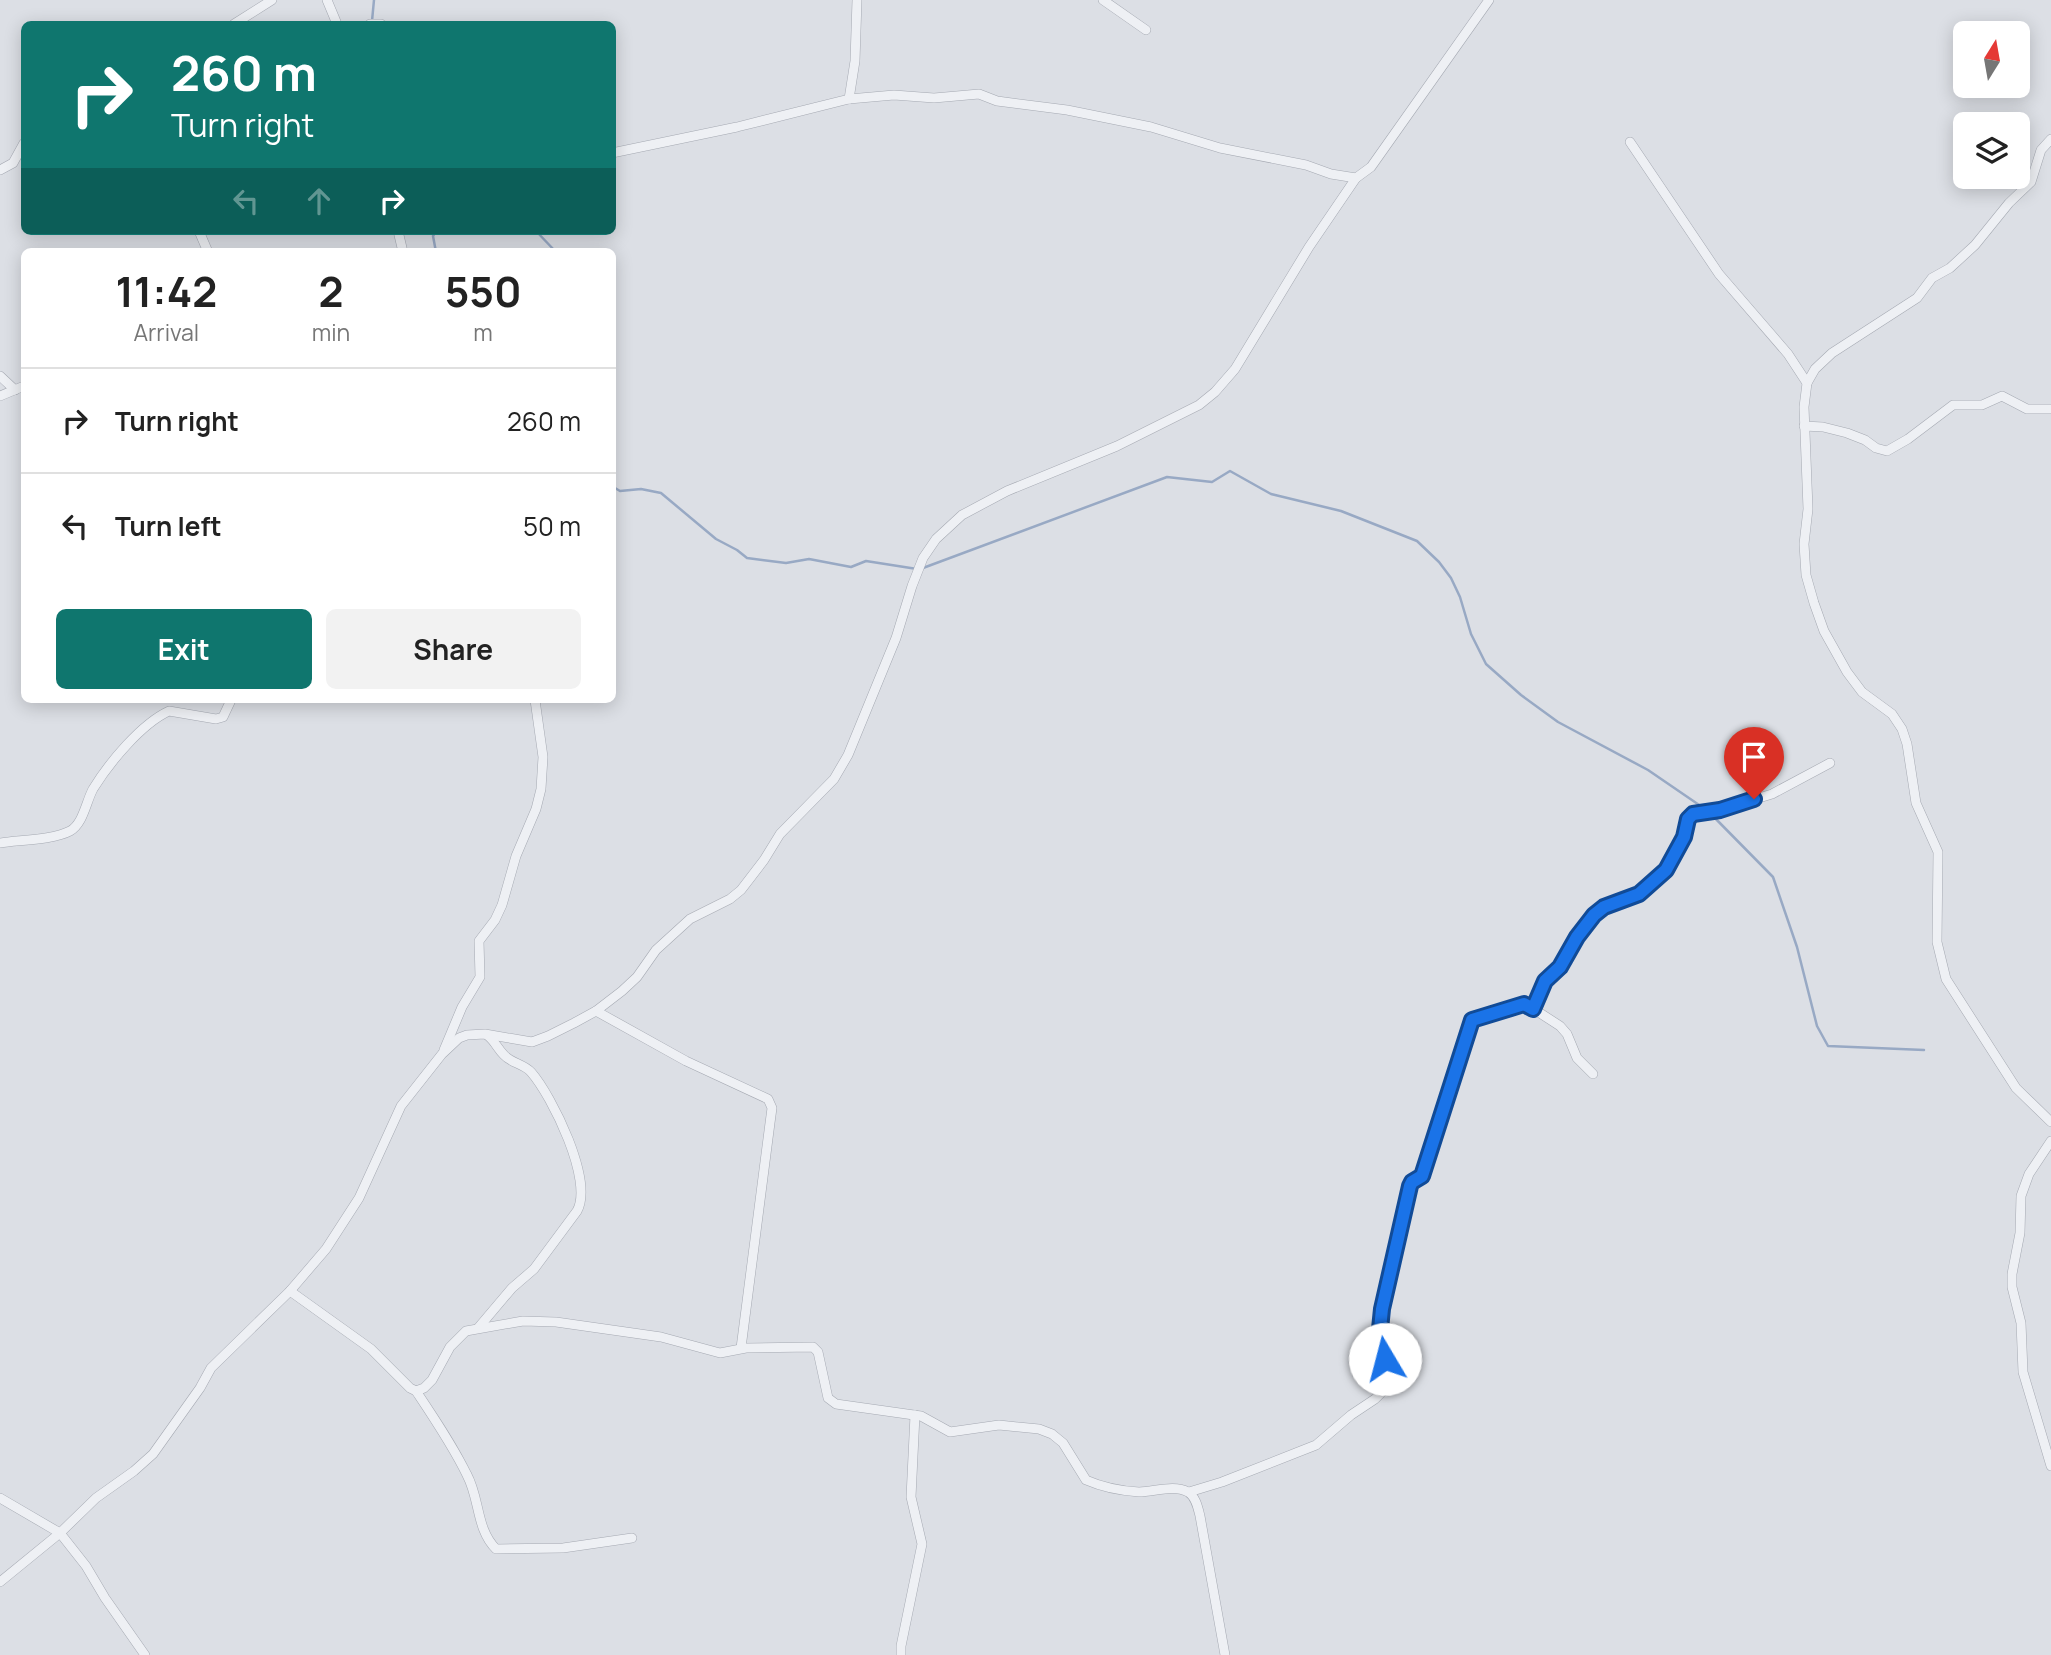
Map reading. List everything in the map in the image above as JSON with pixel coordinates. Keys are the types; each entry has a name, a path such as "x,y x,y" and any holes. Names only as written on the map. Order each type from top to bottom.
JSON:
{"street":[{"path":"239,21 272,0"},
{"path":"327,0 336,21"},
{"path":"849,99 855,61 857,0"},
{"path":"1103,0 1146,30"},
{"path":"1473,0 1480,11"},
{"path":"0,1582 60,1533 96,1498 135,1471 153,1454 211,1368 289,1291 326,1249 359,1198 401,1106 442,1054 459,1038 485,1034 525,1041 539,1040 596,1011 637,977 656,950 678,929 690,919 730,899 741,890 780,834 834,779 848,755 897,638 923,558 936,539 962,515 1007,491 1121,444 1199,405 1215,392 1235,369 1356,178 1371,167 1392,139 1489,0"},
{"path":"616,152 737,127 849,99 894,95 934,98 979,94 997,101 1067,110 1151,127 1220,148 1356,178"},
{"path":"2051,139 2041,150 2031,182 2009,203 1975,245 1950,268 1932,278 1917,298 1832,353 1815,369 1807,383 1804,426 1808,509 1804,544 1806,575 1824,631 1847,672 1862,692 1892,714 1902,729 1907,744 1916,803 1938,852 1937,942 1941,966 1946,979 2016,1088 2051,1122"},
{"path":"1630,142 1706,256 1788,354 1807,383"},
{"path":"0,170 13,163 21,148"},
{"path":"0,376 15,390"},
{"path":"0,396 21,387"},
{"path":"1804,426 1832,428 1857,436 1876,448 1887,451 1901,444 1955,404 1982,405 2001,396 2028,409 2051,409"},
{"path":"0,843 59,835 72,830 102,778 138,734 169,711 216,719 223,717 230,703"},
{"path":"442,1054 462,1007 480,977 480,941 502,905 516,856 536,809 541,789 543,757 535,703"},
{"path":"1533,1009 1545,981 1560,967 1577,937 1594,915 1604,907 1639,894 1666,870 1684,837 1688,819 1693,814 1720,810 1772,793 1830,763"},
{"path":"416,1391 425,1388 432,1380 458,1337 466,1331 523,1321 556,1322 661,1337 720,1353 741,1348 813,1347 818,1352 825,1393 831,1402 915,1415 950,1432 999,1425 1039,1429 1052,1434 1063,1443 1086,1480 1112,1488 1141,1492 1168,1489 1189,1492 1317,1445 1387,1387 1380,1329 1410,1186 1422,1176 1469,1024 1474,1018 1524,1004 1560,1026 1567,1034 1577,1058 1593,1074"},
{"path":"596,1011 687,1061 768,1099 772,1108 741,1348"},
{"path":"479,1327 512,1288 534,1269 577,1211 582,1200 582,1181 573,1150 547,1097 531,1071 506,1058 485,1034"},
{"path":"2051,1141 2029,1174 2021,1196 2020,1233 2012,1274 2012,1287 2021,1323 2023,1371 2051,1466"},
{"path":"289,1291 371,1349 404,1383 416,1391 468,1476 483,1530 496,1549 563,1548 632,1538"},
{"path":"901,1655 922,1544 911,1497 915,1415"},
{"path":"1189,1492 1196,1502 1200,1516 1225,1655"},
{"path":"0,1498 60,1533 86,1566 145,1655"}],"waterway":[{"path":"372,21 374,0"},
{"path":"434,235 435,248"},
{"path":"540,235 552,248"},
{"path":"923,568 1167,477 1212,482 1230,471 1271,494 1341,511 1417,541 1451,578 1471,634 1486,664 1521,695 1558,722 1648,770 1705,809"},
{"path":"616,489 661,493 716,539 747,558 786,563 809,559 851,567 866,561 917,569"},
{"path":"1710,813 1773,877 1797,947 1817,1026 1828,1046 1924,1050"}],"route":[{"path":"1385,1359 1380,1338 1382,1309 1410,1186 1422,1176 1469,1024 1472,1020 1524,1004 1533,1009 1545,981 1560,967 1577,937 1594,915 1604,907 1639,894 1666,870 1684,837 1688,819 1693,814 1720,810 1754,799"}]}
